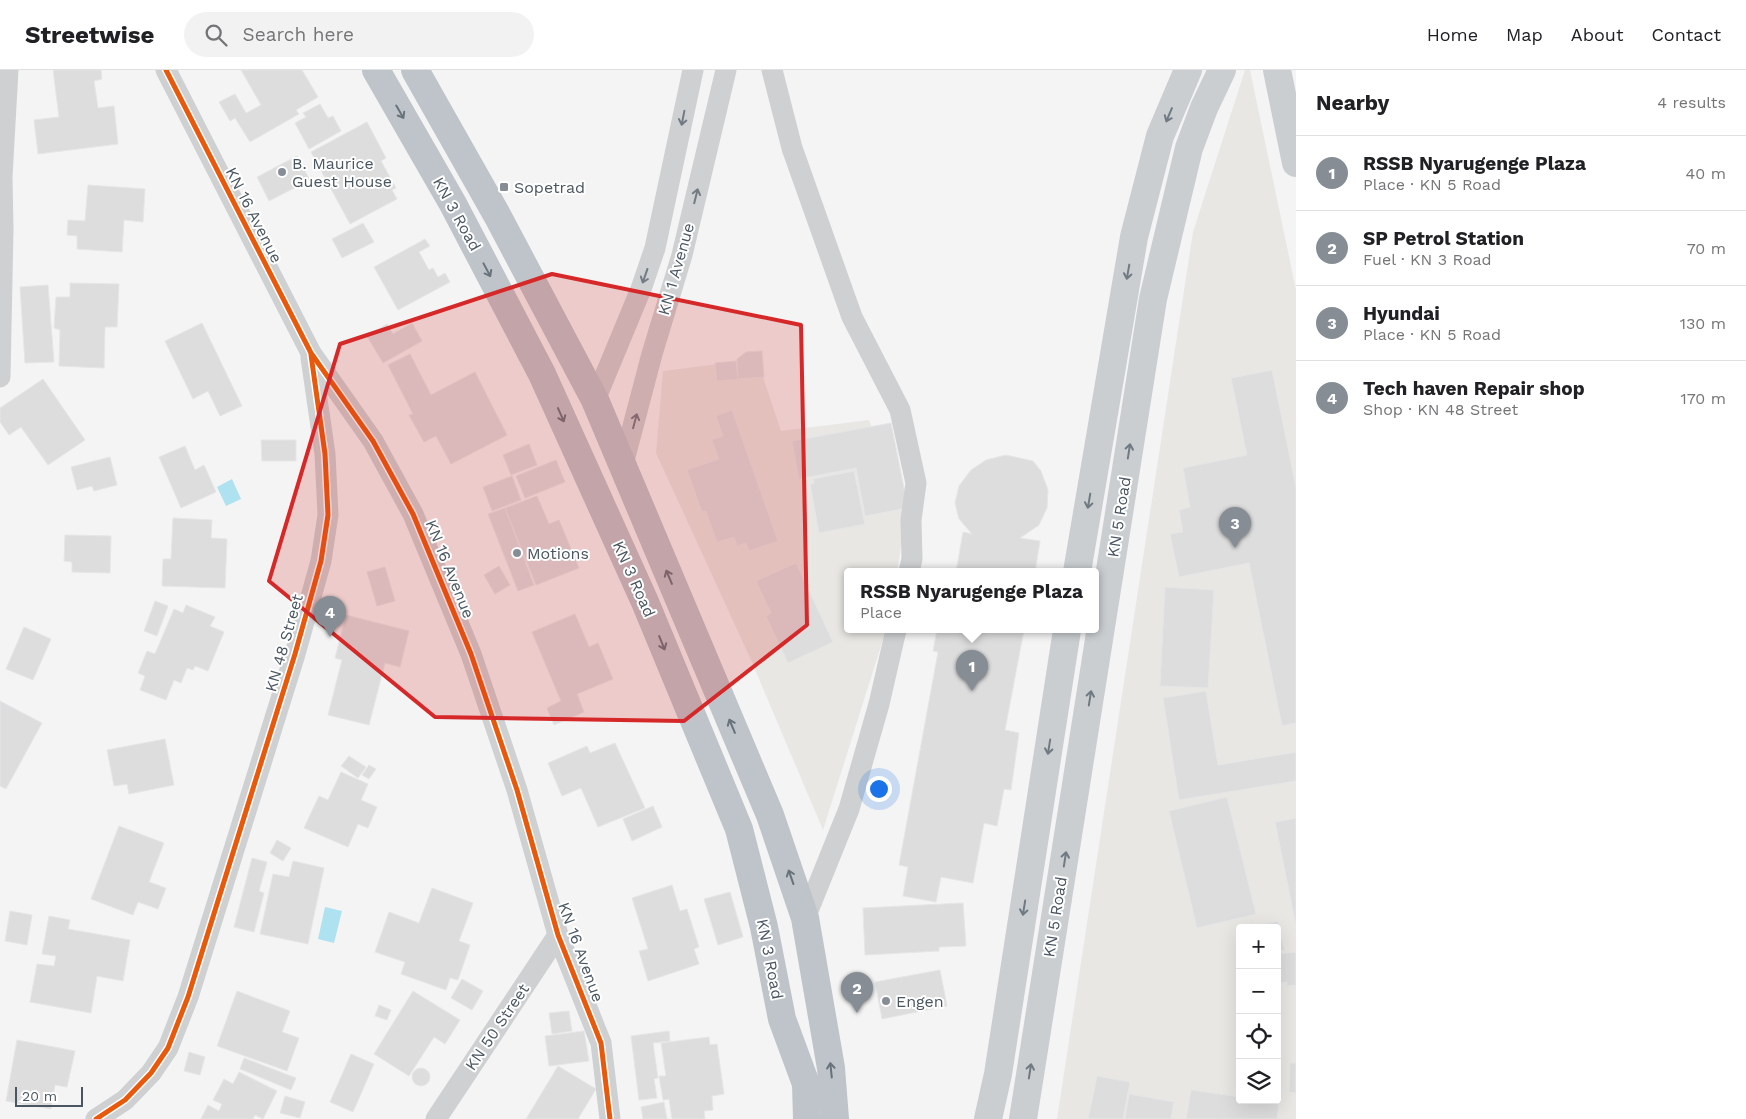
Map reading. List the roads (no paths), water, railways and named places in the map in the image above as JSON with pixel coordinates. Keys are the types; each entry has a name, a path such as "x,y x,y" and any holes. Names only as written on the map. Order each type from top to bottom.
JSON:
{"highway":[{"name":"KN 3 Road","path":"376,70 453,204 542,374 645,602 739,828 764,927 782,1019 806,1084 807,1119"},
{"name":"KN 3 Road","path":"415,70 497,215 595,400 622,468 770,815 806,918 831,1068 835,1119"}],"main road":[{"name":"KN 5 Road","path":"1078,568 1134,237 1160,136 1188,70"},
{"name":"KN 5 Road","path":"1023,1119 1153,299 1189,148 1204,108 1222,70"},
{"path":"1277,70 1292,132 1296,162"},
{"name":"KN 5 Road","path":"988,1119 998,1074 1067,633"}],"street":[{"path":"0,377 3,230 2,177 8,70"},
{"name":"KN 16 Avenue","path":"166,70 311,353 373,441 413,514 471,654 517,790 558,935 601,1043 610,1119"},
{"name":"KN 1 Avenue","path":"595,400 641,289 655,248 693,70"},
{"name":"KN 1 Avenue","path":"622,468 652,354 682,256 726,70"},
{"path":"772,70 792,148 852,317 900,410 916,483 911,520 912,560 910,568"},
{"name":"KN 48 Street","path":"96,1119 125,1100 150,1073 168,1048 188,997 295,654 321,561 328,516 326,454 311,353"},
{"path":"806,918 849,809 879,704 895,633"},
{"name":"KN 50 Street","path":"436,1119 558,935"}],"water":[{"path":"232,479 241,499 226,506 217,487"},
{"path":"325,907 342,911 334,943 318,939"}],"place":[{"name":"B. Maurice Guest House","path":"282,172"},
{"name":"Sopetrad","path":"504,187"},
{"name":"Hyundai","path":"1235,548"},
{"name":"Motions","path":"517,553"},
{"name":"Tech haven Repair shop","path":"330,637"},
{"name":"RSSB Nyarugenge Plaza","path":"972,691"},
{"name":"Engen","path":"886,1001"},
{"name":"SP Petrol Station","path":"857,1013"}]}
